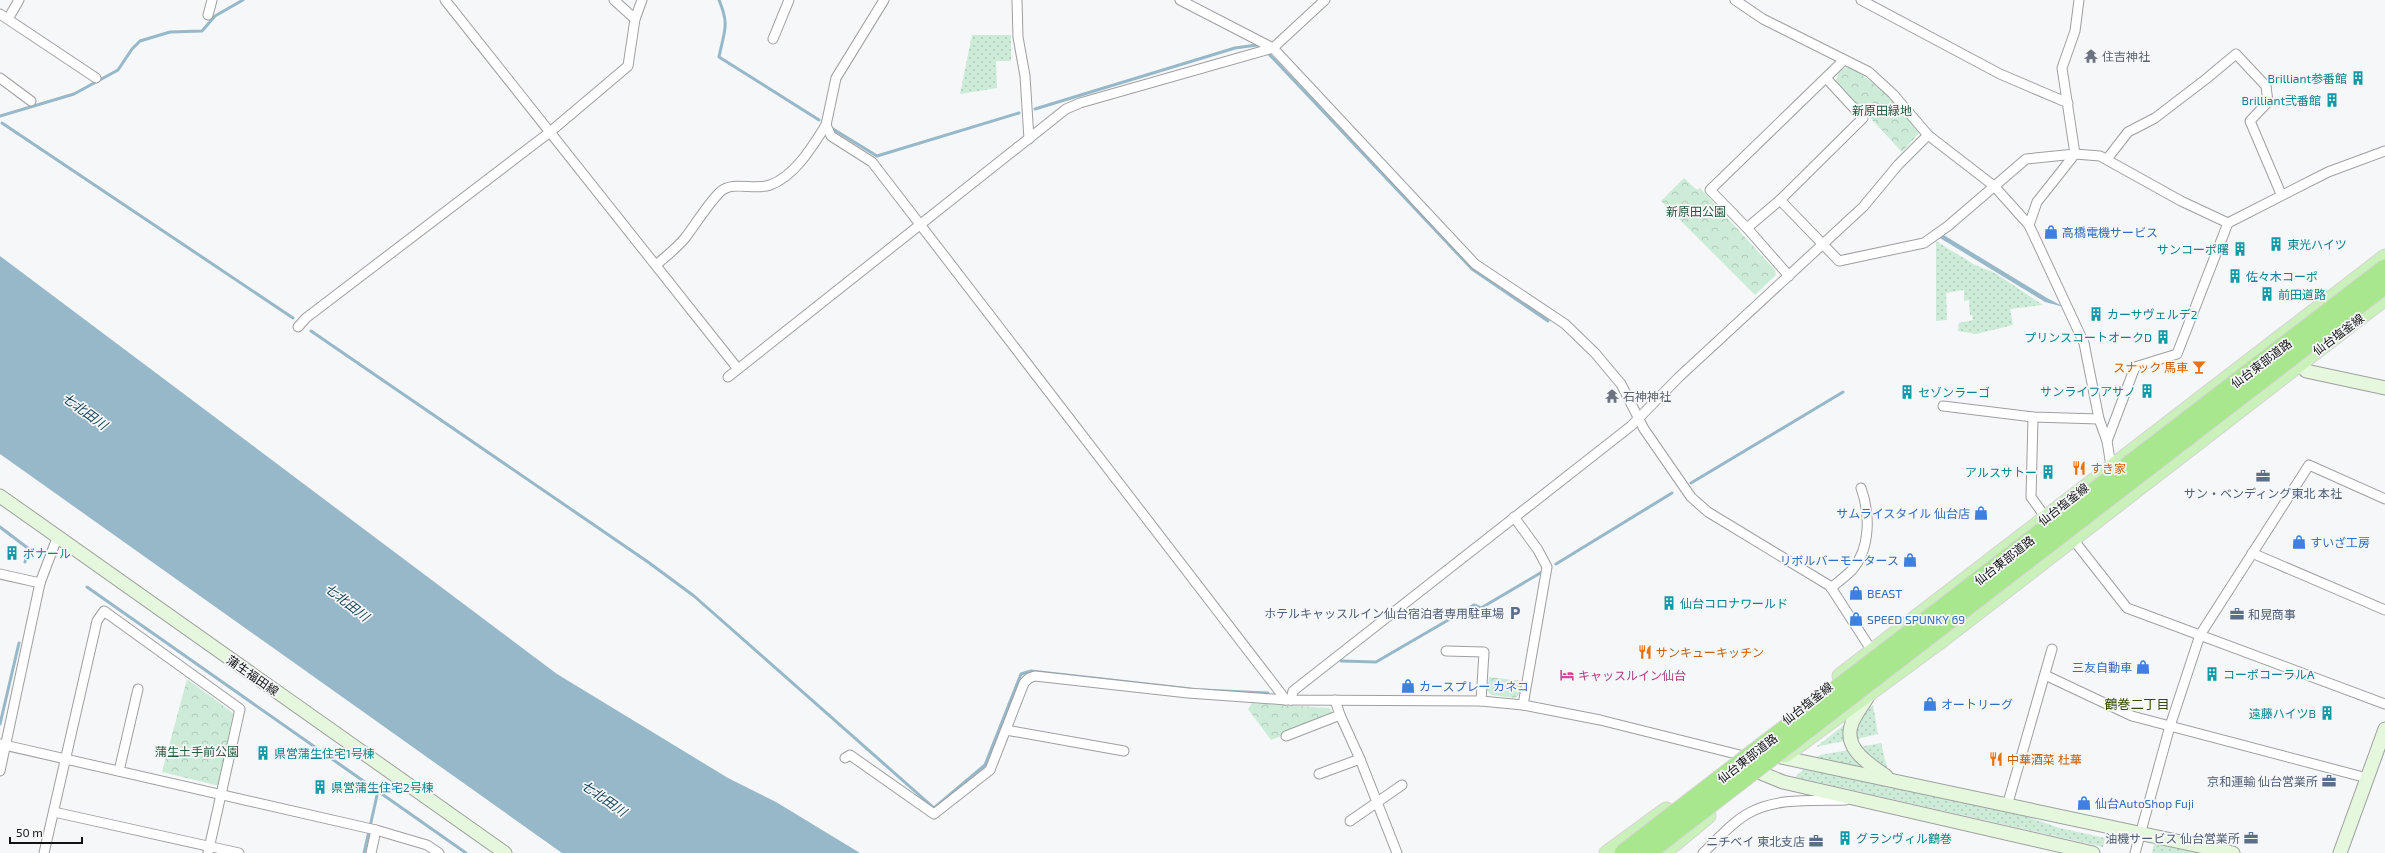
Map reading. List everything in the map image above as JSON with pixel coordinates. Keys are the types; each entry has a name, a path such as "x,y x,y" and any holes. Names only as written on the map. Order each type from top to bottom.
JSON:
{"highway":[{"name":"仙台東部道路","path":"1623,853 2385,268"},
{"name":"仙台東部道路","path":"1647,853 2385,285"}],"main road":[{"name":"仙台塩釜線","path":"1607,853 1740,755 2111,466 2385,257"},
{"name":"仙台塩釜線","path":"1663,853 1783,756 1868,696 2385,298"}],"street":[{"path":"19,0 4,17 96,78"},
{"path":"208,15 212,0"},
{"path":"445,0 738,369"},
{"path":"614,0 635,19"},
{"path":"298,326 306,318 550,132 628,66 635,19 642,0"},
{"path":"773,39 789,0"},
{"path":"656,266 683,240 720,192 729,186 751,188 770,185 790,172 811,148 826,126 836,78 884,0"},
{"path":"1017,0 1018,37 1025,76 1029,139"},
{"path":"1180,0 1273,48 1475,264 1565,324 1595,353 1621,384 1639,418 1691,497 1708,512 1811,573 1831,588 1872,651"},
{"path":"728,377 1066,109 1080,103 1273,48 1326,0"},
{"path":"1735,0 1763,19 1870,72 1894,94 1928,135 1994,186 2029,225 2084,343 2099,419 2107,441 2111,466"},
{"path":"1861,0 2000,74 2068,103"},
{"path":"2029,225 2037,202 2075,154 2062,68 2075,31 2079,0"},
{"path":"2107,159 2128,132 2154,118 2170,107 2236,54 2266,86 2268,102 2250,121 2281,194"},
{"path":"1789,276 1747,228 1710,190 1844,60"},
{"path":"0,78 31,101"},
{"path":"1747,228 1780,200 1863,118 1826,78"},
{"path":"826,126 831,136 872,162 920,226 1289,700"},
{"path":"1289,700 1293,691 1608,444 1639,418 1679,377 1862,208 1898,165 1928,135"},
{"path":"2107,441 2134,367 2178,354 2228,223 2281,194 2328,172 2385,151"},
{"path":"1780,200 1839,261 1924,243 1948,226 2026,159 2075,154 2100,156 2107,159 2181,201 2228,223"},
{"path":"2300,362 2306,371 2385,388"},
{"path":"1943,406 2033,417 2099,419"},
{"path":"2033,417 2031,497 2046,518"},
{"path":"2135,853 2170,726 2200,635 2309,466 2385,499"},
{"path":"1831,588 1853,569 1866,541 1868,532 1866,502 1861,488"},
{"name":"蒲生福田線","path":"0,496 57,538 506,853"},
{"path":"1514,517 1538,550 1547,567 1523,705"},
{"path":"0,771 3,744 40,583 57,538"},
{"path":"2072,538 2127,608 2385,704"},
{"path":"2252,553 2385,610"},
{"path":"0,574 40,583"},
{"path":"44,853 98,621 104,611 240,709 208,850"},
{"path":"2007,806 2052,650"},
{"path":"1446,651 1484,652 1481,701"},
{"path":"2045,675 2132,716 2367,778"},
{"path":"845,758 850,755 934,814 990,770 1024,683 1029,678 1036,676 1188,694 1289,700 1481,701 1523,705 1600,720 1740,755 1783,756 2007,806 2141,832 2232,853"},
{"path":"119,771 138,689"},
{"path":"1868,696 1852,724 1851,739 1862,760 1893,780"},
{"path":"1335,700 1397,853"},
{"path":"1286,736 1340,715"},
{"path":"2340,853 2385,729"},
{"path":"1006,730 1124,751"},
{"path":"3,744 372,829 439,853"},
{"path":"1740,755 1761,773 1783,782 1851,799 2093,853"},
{"path":"1319,774 1360,759"},
{"path":"1350,821 1402,785"},
{"path":"1703,853 1748,814 1757,809 1779,803 1851,799"},
{"path":"54,812 208,850 239,853"},
{"path":"371,853 372,829"}],"green space":[{"path":"972,35 1011,35 1011,61 996,61 997,88 960,94"},
{"name":"新原田緑地","path":"1850,66 1891,97 1919,133 1902,152 1836,81 1839,71"},
{"name":"新原田公園","path":"1684,178 1697,190 1700,188 1775,270 1776,275 1755,295 1661,201"},
{"path":"1936,241 1975,265 1995,273 2043,305 2010,309 2013,325 1976,334 1958,331 1959,323 1973,320 1972,315 1970,315 1969,300 1964,301 1964,290 1946,293 1947,320 1936,321"},
{"path":"1489,677 1523,681 1520,694 1515,698 1492,695 1487,691"},
{"name":"蒲生土手前公園","path":"187,679 233,713 219,786 162,772"},
{"path":"1252,703 1330,708 1333,715 1271,740 1248,709"},
{"path":"1873,705 1878,734 1857,739 1856,734 1858,724 1865,712"},
{"path":"1849,721 1848,740 1816,747"},
{"path":"1881,743 1888,771 1883,770 1859,747"},
{"path":"1849,750 1866,771 1815,759 1820,755"},
{"path":"1804,769 2019,814 2060,828 2105,838 2103,847 1795,777"},
{"path":"2154,844 2198,853 2152,853"}],"water":[{"path":"1942,234 2064,307 2045,302 1940,238"},
{"name":"七北田川","path":"0,256 557,674 728,778 776,802 860,853 562,853 0,454"}],"waterway":[{"path":"0,116 74,94 118,70 132,49 140,41 170,32 202,31 215,16 243,0"},
{"path":"719,0 725,23 719,57 819,120"},
{"path":"1035,109 1235,48 1257,45"},
{"path":"1268,53 1472,269 1548,321"},
{"path":"833,129 877,156 1019,113"},
{"path":"2,123 293,318"},
{"path":"311,331 648,562 694,596 934,808 985,765 1021,674 1031,671 1191,689"},
{"path":"1691,483 1843,392"},
{"path":"1556,564 1672,493"},
{"path":"0,527 29,549 25,562"},
{"path":"1341,661 1376,662 1474,605 1481,608 1542,572"},
{"path":"87,587 466,853"},
{"path":"0,724 19,643"},
{"path":"1202,690 1268,693"},
{"path":"364,853 378,791"}],"place":[{"name":"住吉神社","path":"2091,56"},
{"name":"Brilliant参番館","path":"2358,78"},
{"name":"Brilliant弐番館","path":"2332,100"},
{"name":"高橋電機サービス","path":"2051,232"},
{"name":"東光ハイツ","path":"2276,244"},
{"name":"サンコーポ曙","path":"2240,249"},
{"name":"佐々木コーポ","path":"2235,276"},
{"name":"前田道路","path":"2267,294"},
{"name":"カーサヴェルデ2","path":"2096,314"},
{"name":"プリンスコートオークD","path":"2163,337"},
{"name":"スナック 馬車","path":"2199,367"},
{"name":"サンライフアサノ","path":"2147,391"},
{"name":"セゾンラーゴ","path":"1907,392"},
{"name":"石神神社","path":"1612,396"},
{"name":"すき家","path":"2079,468"},
{"name":"アルスサトー","path":"2048,472"},
{"name":"サン・ベンディング東北 本社","path":"2263,476"},
{"name":"サムライスタイル 仙台店","path":"1981,513"},
{"name":"すいざ工房","path":"2299,542"},
{"name":"ボナール","path":"12,553"},
{"name":"リボルバーモータース","path":"1910,560"},
{"name":"BEAST","path":"1856,593"},
{"name":"仙台コロナワールド","path":"1669,603"},
{"name":"ホテルキャッスルイン仙台宿泊者専用駐車場","path":"1515,613"},
{"name":"和晃商事","path":"2237,614"},
{"name":"SPEED SPUNKY 69","path":"1856,619"},
{"name":"サンキューキッチン","path":"1645,652"},
{"name":"三友自動車","path":"2143,667"},
{"name":"コーポコーラルA","path":"2212,674"},
{"name":"キャッスルイン仙台","path":"1567,675"},
{"name":"カースプレー カネコ","path":"1408,686"},
{"name":"オートリーグ","path":"1930,704"},
{"name":"遠藤ハイツB","path":"2327,713"},
{"name":"県営蒲生住宅1号棟","path":"263,753"},
{"name":"中華酒菜 杜華","path":"1996,759"},
{"name":"京和運輸 仙台営業所","path":"2329,781"},
{"name":"県営蒲生住宅2号棟","path":"320,787"},
{"name":"仙台AutoShop Fuji","path":"2084,803"},
{"name":"グランヴィル鶴巻","path":"1845,838"},
{"name":"油機サービス 仙台営業所","path":"2251,838"},
{"name":"ニチベイ 東北支店","path":"1816,841"}],"district":[{"name":"鶴巻二丁目","path":"2137,704"}]}
